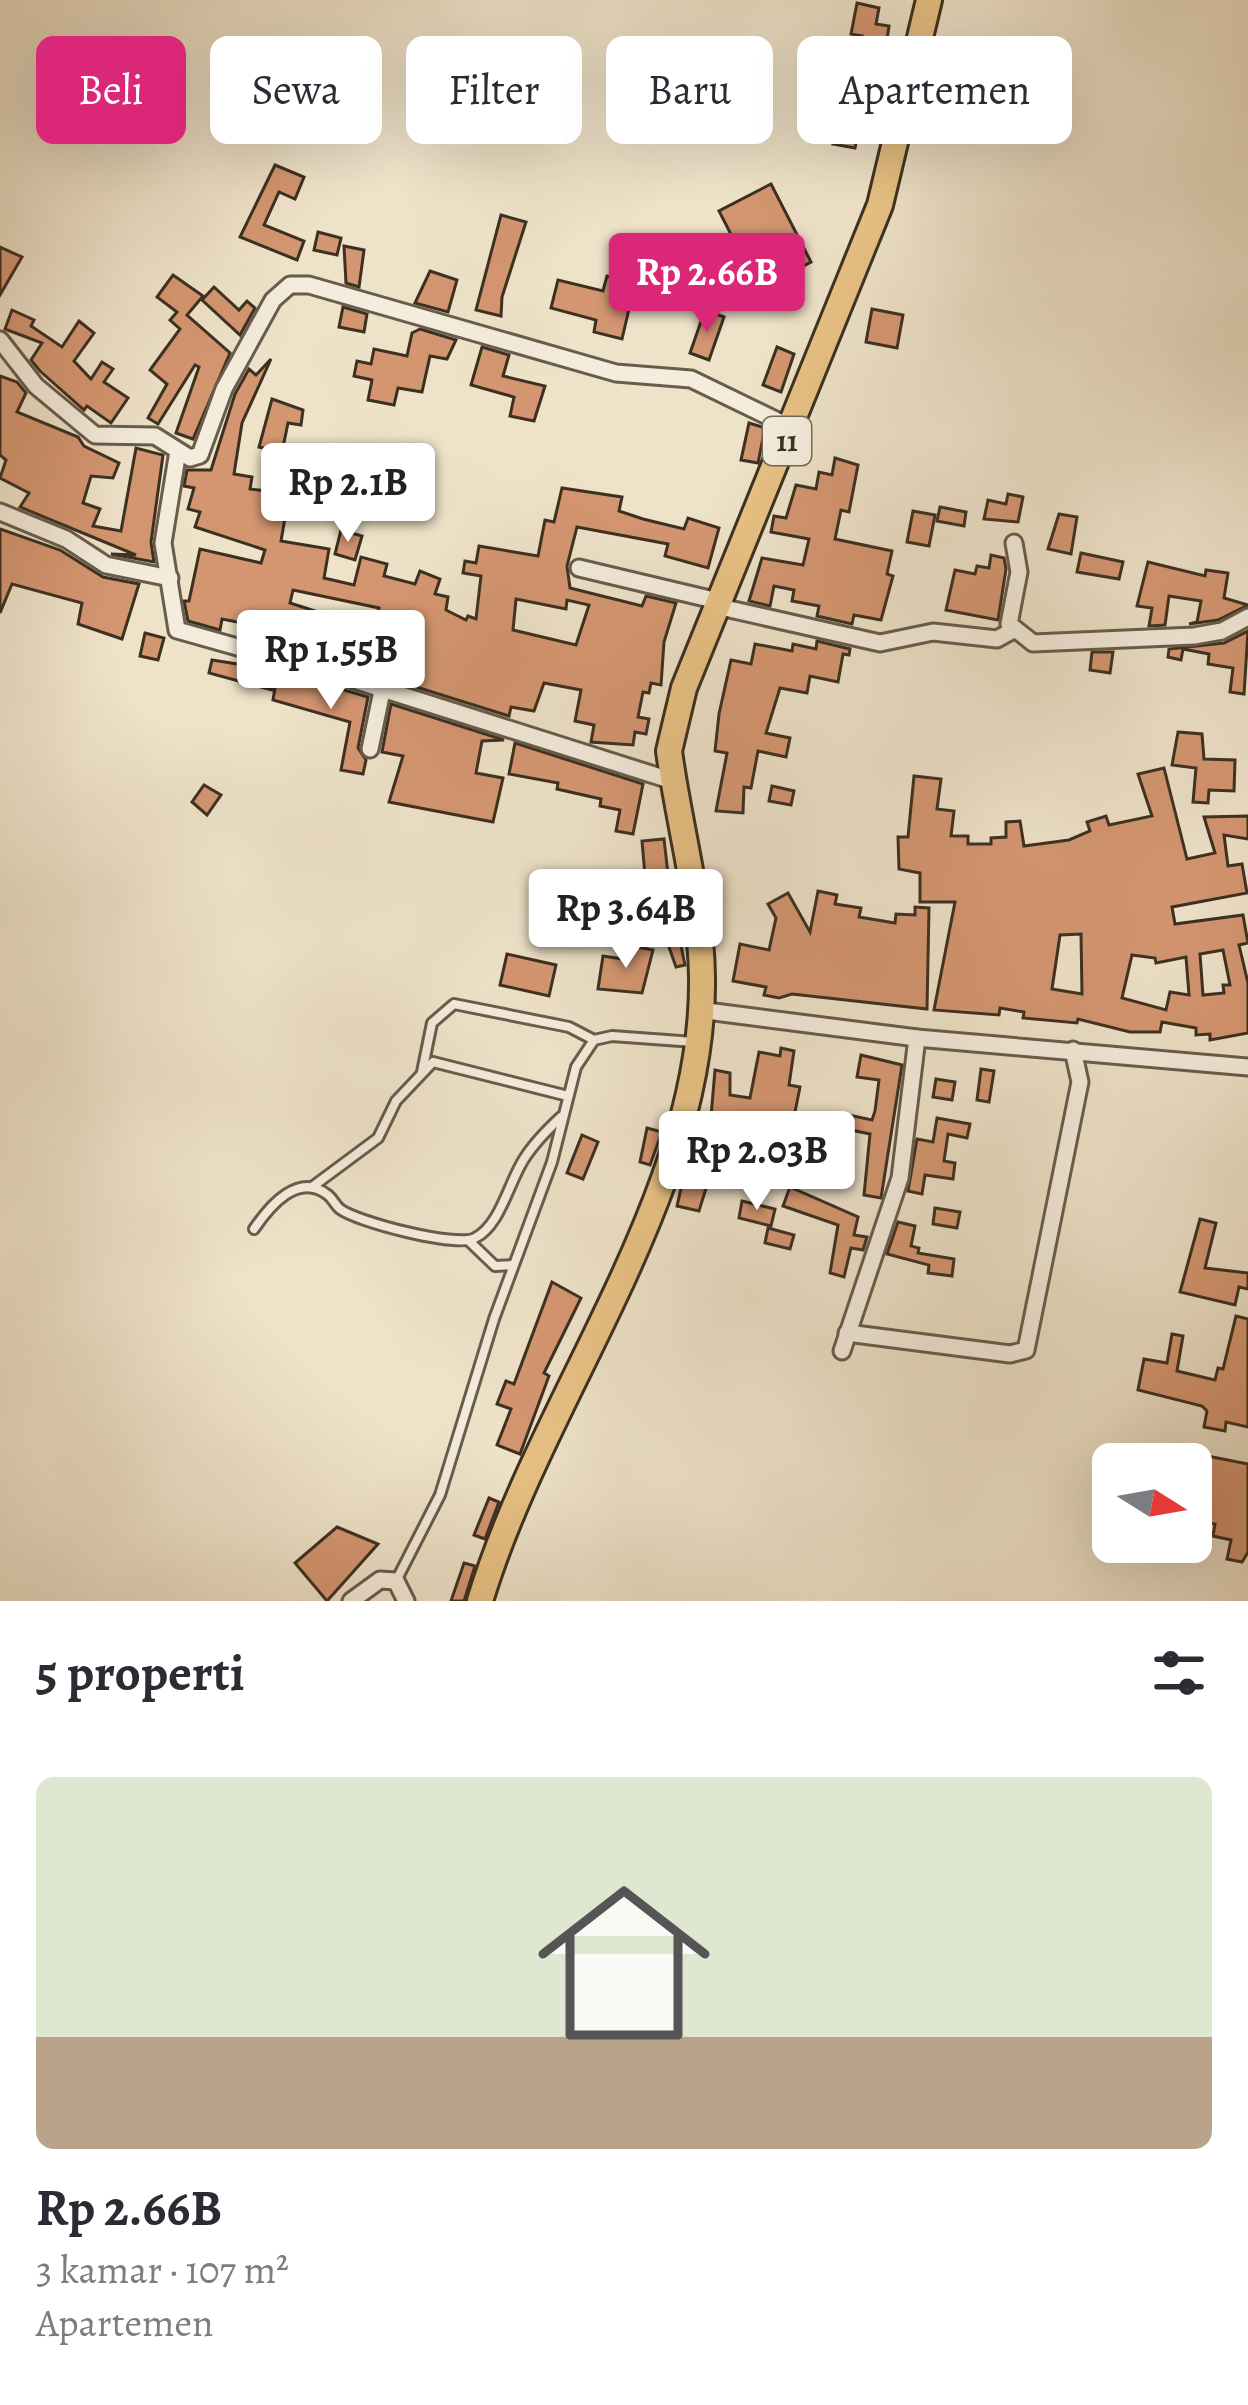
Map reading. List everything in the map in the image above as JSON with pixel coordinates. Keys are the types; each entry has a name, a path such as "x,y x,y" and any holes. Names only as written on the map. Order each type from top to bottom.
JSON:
{"highway":[{"name":"11","path":"480,1601 528,1470 661,1184 682,1124 699,1010 697,919 669,751 674,723 717,604 880,205 929,0"}],"street":[{"path":"0,340 49,398 95,435 154,436 190,458 200,455 224,389 273,300 290,285 309,286 616,373 692,379 792,428"},
{"path":"178,451 163,523 173,625 181,633 223,640 673,781"},
{"path":"0,512 81,546 106,565 170,578"},
{"path":"1014,543 1019,572 1008,612 1015,629 1040,644 1222,631 1248,617"},
{"path":"579,568 880,643 933,632 997,639 1015,629"},
{"path":"370,749 382,691"},
{"path":"699,1010 917,1038 1248,1067"},
{"path":"842,1352 900,1178 917,1038"},
{"path":"848,1334 1010,1354 1026,1350 1080,1082 1073,1050"},
{"path":"351,1601 372,1583 396,1581 406,1601"}],"lane":[{"path":"422,1072 436,1014 454,1004 569,1027 594,1040 612,1036 695,1042"},
{"path":"396,1581 440,1495 552,1162 575,1067 594,1040"},
{"path":"254,1229 270,1205 290,1191 312,1187 378,1138 396,1101 439,1060 568,1096"},
{"path":"312,1187 327,1193 342,1211 448,1242 469,1241 490,1224 527,1154 562,1116"},
{"path":"469,1241 495,1266 515,1264"}],"building":[{"path":"857,3 879,8 876,24 889,26 888,36 851,34"},
{"path":"275,165 304,177 295,199 279,192 264,225 304,241 297,260 240,237"},
{"path":"771,184 811,262 759,289 719,211"},
{"path":"501,215 526,222 502,297 501,316 476,310"},
{"path":"318,232 341,238 337,255 314,250"},
{"path":"344,246 364,250 359,287 346,283"},
{"path":"0,247 22,257 0,295"},
{"path":"430,271 457,280 448,312 415,303"},
{"path":"173,275 203,296 187,315 230,353 193,439 176,433 199,367 195,365 158,424 148,418 167,384 150,370 180,329 170,320 177,312 157,297"},
{"path":"607,276 635,283 622,339 594,332 596,320 551,308 558,280 603,291"},
{"path":"214,287 239,310 247,301 255,308 240,335 202,300"},
{"path":"343,307 367,314 364,332 339,327"},
{"path":"872,309 903,315 897,348 866,342"},
{"path":"12,310 34,320 31,326 62,347 79,321 94,333 74,361 91,379 102,362 113,369 104,382 128,398 111,423 87,406 84,410 40,371 31,360 42,343 5,329"},
{"path":"705,310 724,317 709,360 690,353"},
{"path":"420,329 456,340 447,359 430,356 422,392 398,388 394,405 368,400 372,380 354,376 357,361 371,364 374,349 407,356 412,333"},
{"path":"482,347 509,355 503,376 545,386 534,421 510,416 514,397 471,385"},
{"path":"777,347 794,354 781,392 763,385"},
{"path":"271,359 242,423 234,474 252,477 250,489 312,496 308,516 286,512 281,541 329,549 324,578 354,585 361,557 387,564 384,576 415,584 420,571 440,579 435,594 448,597 446,610 466,620 468,616 476,619 481,576 463,573 465,561 476,563 479,546 538,556 545,520 554,522 562,488 622,497 619,511 643,519 684,529 688,518 719,528 708,568 665,556 668,544 577,527 567,566 570,588 642,606 646,596 676,603 664,642 661,685 651,683 649,693 643,692 638,717 649,719 646,734 635,732 633,745 591,742 594,725 575,721 581,690 544,683 534,711 511,707 509,716 349,666 352,652 307,641 305,654 250,638 252,625 222,619 220,630 188,621 184,601 189,601 200,549 261,563 265,550 195,527 200,512 188,509 194,488 184,486 187,470 211,470 235,394 249,369 256,375","holes":["293,590 379,608 374,630 290,603","516,599 566,609 567,600 589,605 576,645 513,630"]},
{"path":"0,376 17,382 26,393 17,412 78,437 84,446 119,463 113,478 91,476 83,503 100,509 93,526 121,531 136,448 163,455 151,542 154,562 111,554 136,555 20,507 29,493 0,478 6,460 0,455"},
{"path":"272,399 303,410 301,425 288,423 282,452 259,447"},
{"path":"749,423 765,428 758,463 741,460"},
{"path":"835,458 858,465 849,512 841,510 835,539 892,551 887,574 893,576 881,620 854,615 852,624 817,616 819,606 792,601 794,590 774,586 770,606 749,601 762,558 803,565 809,539 771,532 774,516 786,518 796,485 816,489 819,472 832,475"},
{"path":"1008,494 1023,497 1018,522 984,519 988,500 1006,504"},
{"path":"940,507 966,512 964,526 937,521"},
{"path":"913,511 935,515 929,546 907,542"},
{"path":"1059,514 1077,517 1071,554 1048,549"},
{"path":"0,529 60,550 103,577 139,584 122,639 78,624 82,603 12,584 0,613"},
{"path":"341,530 362,536 355,560 335,554"},
{"path":"1081,553 1123,562 1119,579 1077,572"},
{"path":"991,555 1004,558 1006,569 998,620 946,610 955,570 975,574 977,566 989,568"},
{"path":"1148,562 1205,576 1206,570 1228,573 1224,598 1248,605 1218,620 1189,624 1197,622 1201,601 1169,596 1165,625 1149,626 1152,608 1137,606"},
{"path":"1248,631 1244,694 1230,692 1233,668 1208,664 1209,654 1183,649 1181,660 1168,657 1169,649 1224,643"},
{"path":"145,633 164,638 158,660 140,656"},
{"path":"817,641 850,649 849,655 843,654 838,682 810,676 807,693 780,688 766,733 790,738 786,757 758,751 751,788 744,787 743,813 716,811 727,753 715,751 731,660 751,664 755,644 792,651 793,644 816,649"},
{"path":"1092,652 1113,652 1110,673 1090,670"},
{"path":"212,660 276,670 272,690 209,673"},
{"path":"300,677 368,697 358,748 366,760 363,774 341,770 350,722 273,700 276,682 298,686"},
{"path":"391,704 504,740 482,741 476,773 503,778 493,822 389,802 403,756 382,752"},
{"path":"1178,732 1202,734 1204,759 1235,760 1234,791 1209,790 1208,803 1193,802 1196,768 1172,765"},
{"path":"515,743 643,784 633,834 616,831 620,810 600,806 601,799 557,789 558,783 509,774"},
{"path":"1164,768 1187,859 1215,853 1204,817 1248,816 1248,839 1224,835 1228,866 1242,864 1247,893 1172,907 1175,924 1243,915 1248,943 1239,945 1248,983 1248,1033 1210,1040 1210,1034 1196,1035 1196,1028 1162,1022 1160,1032 1130,1032 1078,1019 1077,1023 1023,1018 1024,1012 1000,1008 999,1015 934,1010 955,902 920,902 920,873 899,869 898,837 908,837 914,776 941,779 937,809 954,811 951,836 968,836 968,844 991,844 991,838 1006,837 1006,822 1020,821 1024,846 1069,840 1090,831 1087,822 1106,816 1109,825 1152,816 1138,774","holes":["1081,934 1082,994 1052,989 1060,935","1223,950 1230,985 1223,985 1224,993 1203,995 1200,954","1132,955 1155,958 1156,963 1186,957 1189,995 1170,992 1166,1010 1122,998"]},
{"path":"204,785 221,795 207,815 192,802"},
{"path":"772,786 794,791 791,805 769,801"},
{"path":"664,839 668,874 645,876 642,841"},
{"path":"818,891 837,895 835,904 861,908 859,917 895,923 896,914 915,915 915,907 929,908 927,1009 792,994 779,998 764,995 766,987 733,981 740,944 769,950 776,918 768,904 788,893 810,932"},
{"path":"677,927 685,965 676,967 663,930"},
{"path":"626,945 653,950 642,993 598,989 603,956 623,959"},
{"path":"507,954 556,965 549,996 500,985"},
{"path":"781,1048 794,1051 789,1085 800,1087 794,1117 775,1113 773,1122 739,1114 736,1132 710,1128 715,1070 730,1073 730,1095 750,1098 759,1052 780,1056"},
{"path":"861,1055 902,1065 881,1198 864,1195 870,1134 846,1129 849,1115 872,1120 875,1111 879,1080 857,1077"},
{"path":"981,1069 994,1071 989,1102 977,1100"},
{"path":"936,1079 955,1082 952,1100 933,1097"},
{"path":"937,1118 970,1124 967,1138 948,1134 944,1161 955,1163 953,1179 925,1175 922,1194 908,1191 917,1139 933,1142"},
{"path":"647,1128 662,1132 650,1165 640,1162"},
{"path":"582,1135 598,1142 583,1179 567,1173"},
{"path":"784,1143 811,1149 808,1164 781,1158"},
{"path":"687,1162 712,1169 699,1211 677,1206"},
{"path":"790,1187 858,1217 854,1235 867,1237 863,1250 851,1248 844,1277 830,1273 838,1225 783,1206"},
{"path":"742,1201 775,1209 771,1226 739,1218"},
{"path":"935,1208 960,1212 957,1228 933,1224"},
{"path":"1200,1219 1216,1223 1205,1268 1248,1273 1248,1289 1239,1287 1235,1305 1180,1292"},
{"path":"898,1222 915,1226 911,1246 919,1248 918,1253 954,1259 952,1276 928,1273 929,1265 887,1254"},
{"path":"768,1228 794,1235 790,1249 765,1243"},
{"path":"552,1282 581,1298 544,1373 549,1376 520,1454 497,1445 511,1409 497,1404 506,1381 514,1384"},
{"path":"1236,1316 1248,1319 1248,1427 1226,1422 1225,1431 1204,1427 1207,1411 1202,1406 1138,1390 1144,1359 1167,1363 1172,1334 1183,1336 1177,1371 1215,1380 1218,1368 1223,1369"},
{"path":"1212,1457 1248,1464 1248,1552 1242,1562 1227,1559 1231,1540 1213,1536"},
{"path":"489,1498 499,1502 485,1539 474,1535"},
{"path":"337,1527 378,1544 327,1601 295,1563"},
{"path":"464,1563 475,1566 464,1601 451,1601"}]}
